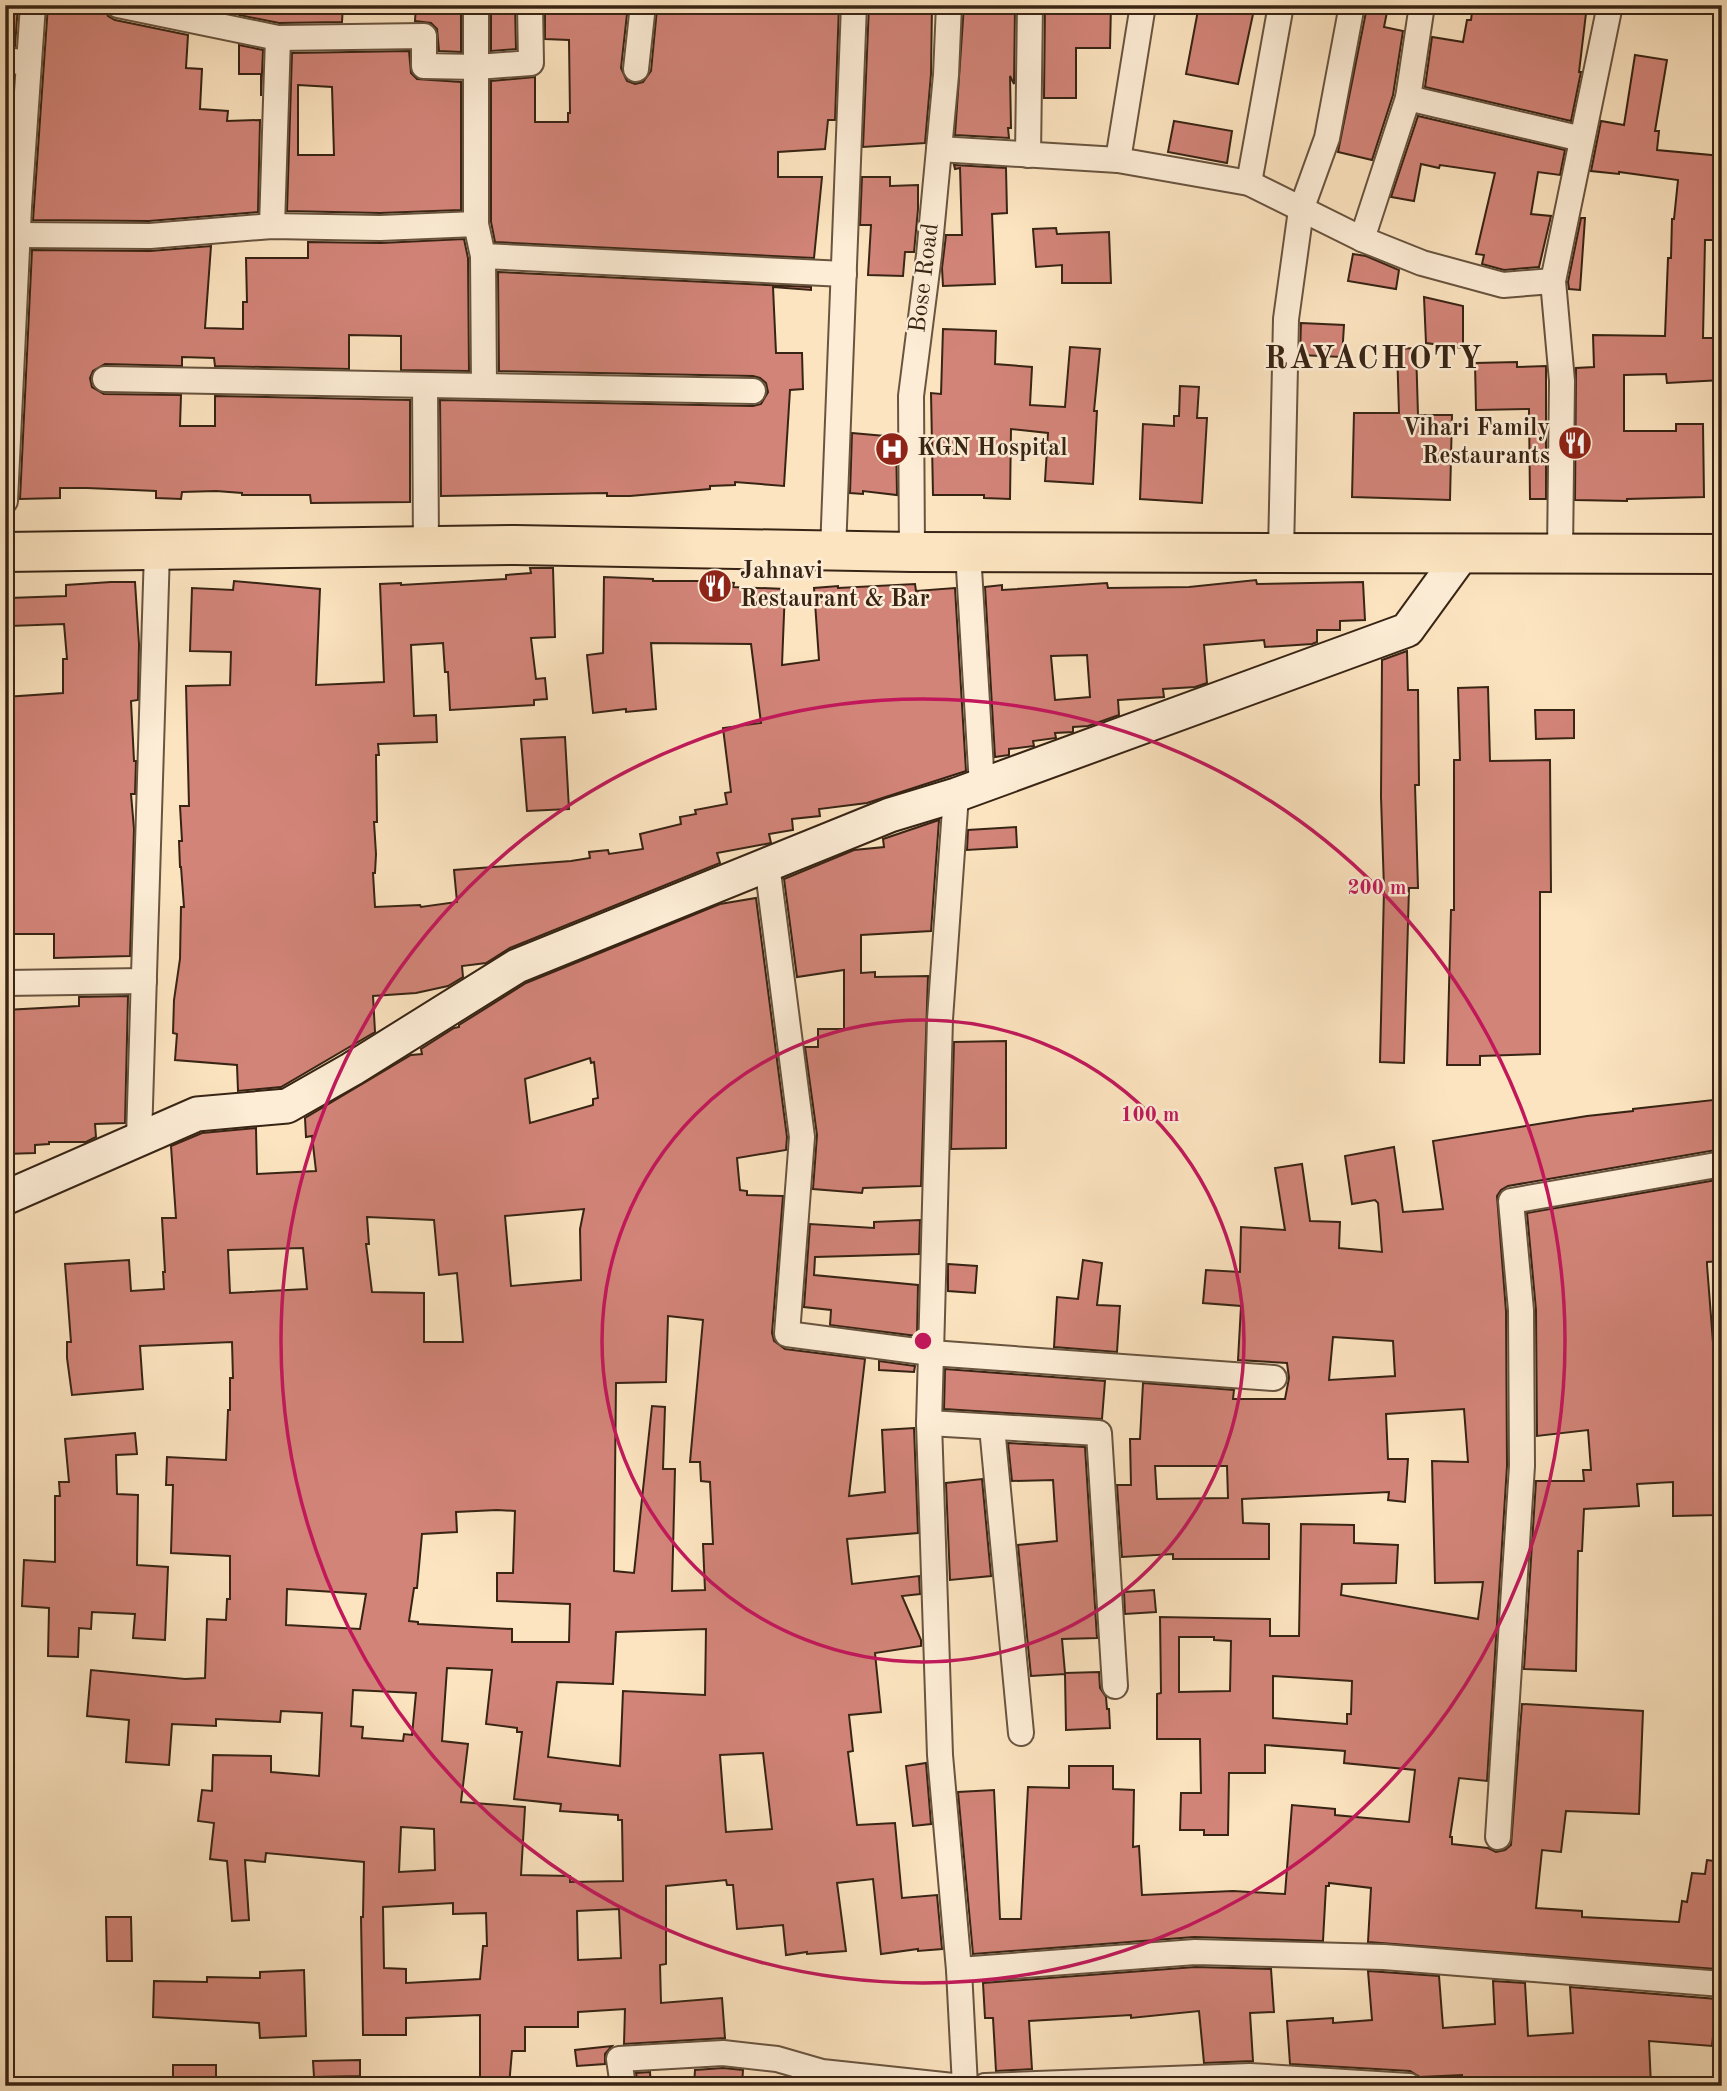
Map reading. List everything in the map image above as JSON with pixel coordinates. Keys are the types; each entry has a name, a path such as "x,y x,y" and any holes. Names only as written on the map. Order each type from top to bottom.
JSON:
{"main road":[{"path":"5,552 515,545 912,552 1722,554"},
{"path":"7,1196 197,1114 287,1106 352,1069 517,966 767,864 890,815 969,790 1407,630 1463,552"}],"street":[{"path":"5,501 18,235 17,62 33,5"},
{"path":"118,5 278,38 424,36 424,66 477,67 531,63 530,5"},
{"path":"476,5 476,224 484,256 484,386"},
{"path":"636,69 643,5"},
{"path":"833,551 854,5"},
{"name":"Bose Road","path":"912,552 911,396 939,149 949,5"},
{"path":"1028,155 1030,5"},
{"path":"1118,160 1143,5"},
{"path":"1249,183 1280,5"},
{"path":"1281,552 1286,319 1301,210 1327,138 1352,5"},
{"path":"1362,239 1408,98 1422,5"},
{"path":"1560,553 1562,381 1553,281 1610,5"},
{"path":"272,226 278,38"},
{"path":"1408,98 1582,139"},
{"path":"939,149 1118,160 1249,183 1362,239 1422,263 1503,285 1553,281"},
{"path":"18,235 150,236 272,226 380,228 476,224"},
{"path":"484,256 844,274"},
{"path":"105,379 753,391"},
{"path":"425,385 426,547"},
{"path":"139,1138 157,551"},
{"path":"965,2086 940,1755 929,1423 940,1019 969,790 968,552"},
{"path":"767,864 802,1137 787,1334 931,1353 1274,1378"},
{"path":"5,983 144,981"},
{"path":"1498,1837 1522,1466 1522,1332 1511,1201 1722,1164"},
{"path":"929,1423 1099,1433 1115,1686"},
{"path":"992,1427 1021,1733"},
{"path":"958,1970 1195,1952 1384,1957 1722,1984"},
{"path":"623,2086 619,2059 723,2053 777,2059 822,2072 953,2086"},
{"path":"985,2086 1250,2076 1409,2086"}],"building":[{"path":"5,5 18,5 15,46 5,45"},
{"path":"48,5 104,5 108,16 115,20 188,35 186,68 202,69 200,109 228,111 227,121 260,120 258,212 149,221 33,220"},
{"path":"238,5 343,5 342,22 279,23 239,15"},
{"path":"416,5 461,5 461,52 439,51 437,29 431,23 415,21"},
{"path":"491,5 515,5 516,49 491,51"},
{"path":"545,5 628,5 621,68 627,81 635,84 643,82 651,71 657,9 668,11 668,5 839,5 835,120 828,120 825,149 778,152 778,177 822,177 814,258 495,242 491,222 491,81 535,77 535,122 568,122 570,113 569,40 545,39"},
{"path":"869,5 932,5 931,74 925,143 863,147"},
{"path":"964,5 1015,5 1014,84 1010,76 1009,138 955,135"},
{"path":"1045,5 1111,5 1110,48 1076,48 1076,98 1044,98"},
{"path":"1199,5 1255,5 1238,84 1186,74"},
{"path":"1473,5 1587,5 1581,72 1571,121 1425,87 1432,37 1463,42"},
{"path":"1367,7 1387,12 1384,27 1403,31 1393,95 1372,160 1338,152"},
{"path":"239,45 263,50 261,96 261,74 239,74"},
{"path":"409,51 411,73 417,79 461,82 461,210 380,213 287,211 292,53","holes":["298,85 332,87 334,155 298,155"]},
{"path":"1635,55 1667,60 1655,131 1659,131 1657,150 1722,156 1722,240 1705,240 1703,338 1722,338 1722,380 1667,383 1666,374 1624,375 1624,431 1676,431 1676,424 1703,424 1704,497 1627,501 1575,500 1576,368 1594,367 1593,335 1665,336 1668,258 1671,258 1672,219 1678,180 1591,171 1601,121 1624,125"},
{"path":"5,75 13,76 5,190"},
{"path":"1418,116 1565,150 1560,175 1538,172 1531,214 1551,216 1539,267 1504,270 1482,264 1484,255 1476,254 1495,173 1421,164 1414,201 1391,197"},
{"path":"1174,121 1232,131 1227,163 1168,152"},
{"path":"954,165 1006,168 1007,213 992,214 995,284 943,286 946,235 962,235 960,168 955,169"},
{"path":"862,177 890,177 890,186 918,185 914,252 905,252 903,276 868,275 871,225 860,225"},
{"path":"1581,218 1585,218 1580,290 1569,289 1568,282"},
{"path":"1056,228 1057,234 1109,232 1111,283 1062,283 1062,265 1036,267 1033,229"},
{"path":"464,239 468,258 469,371 401,370 401,336 349,335 349,369 215,366 214,358 182,357 182,366 105,364 93,371 90,378 92,387 104,394 181,395 180,426 215,426 215,396 410,400 410,502 311,503 310,495 242,495 216,491 182,492 181,499 156,498 156,491 87,488 60,488 60,498 20,499 32,250 150,251 211,246 205,328 243,329 243,302 247,302 246,258 308,258 308,242 381,243"},
{"path":"1353,254 1366,256 1399,270 1396,289 1348,281"},
{"path":"498,272 811,287 811,290 773,287 776,353 802,353 803,389 790,390 784,486 735,482 735,485 710,486 710,489 630,496 607,496 607,493 441,496 440,400 753,406 761,404 768,392 766,383 753,376 499,371"},
{"path":"1424,297 1463,306 1463,348 1426,343"},
{"path":"1301,323 1344,325 1342,357 1300,355"},
{"path":"943,329 996,331 995,364 1032,367 1030,405 1065,407 1070,347 1100,349 1094,411 1097,411 1093,484 1045,481 1048,433 1011,429 1010,499 984,498 984,495 933,495 931,393 941,394"},
{"path":"1416,348 1418,415 1452,415 1450,500 1352,497 1354,413 1399,413 1397,349"},
{"path":"1517,362 1517,367 1546,366 1546,499 1530,499 1529,409 1476,410 1475,363"},
{"path":"1180,386 1199,387 1197,418 1207,418 1202,503 1140,499 1143,424 1174,426 1174,416 1179,416"},
{"path":"852,433 896,437 897,495 863,491 863,494 850,493"},
{"path":"530,568 553,568 555,637 531,638 536,679 545,678 547,699 534,700 534,705 450,710 443,643 411,645 414,716 436,715 437,742 378,744 377,822 374,822 376,854 373,873 375,907 421,907 457,902 454,870 571,861 590,858 589,852 608,850 609,854 643,849 640,834 681,824 680,817 696,814 695,810 727,804 725,793 731,792 723,728 761,723 751,644 651,643 656,709 593,713 587,655 603,653 604,577 653,581 708,581 734,583 733,587 785,589 782,665 819,660 814,588 915,584 916,591 955,588 966,771 867,803 819,809 820,816 792,819 793,830 769,834 771,843 717,853 720,863 510,948 486,963 462,966 463,977 448,986 416,993 373,996 375,1032 281,1087 238,1091 237,1065 175,1060 177,1034 173,1033 174,1000 180,959 181,907 184,907 180,867 180,806 189,806 186,686 230,685 231,652 190,651 192,588 233,590 234,581 320,589 316,685 384,682 380,584 506,579 506,575 531,573"},
{"path":"1256,580 1257,584 1363,582 1365,620 1340,621 1340,630 1317,630 1317,642 1312,644 1265,647 1264,640 1204,645 1207,683 1195,687 1163,689 1164,697 1118,700 1119,715 1088,726 1073,727 1073,732 1055,733 1056,738 1033,741 1034,746 1009,749 1009,755 995,757 985,587 1002,585 1002,590 1107,583 1108,588 1189,587","holes":["1087,655 1090,697 1055,700 1051,656"]},
{"path":"135,582 139,644 138,700 131,701 136,761 135,794 131,794 134,829 130,956 54,958 54,934 14,934 13,893 5,893 5,697 63,693 63,659 67,659 64,624 10,626 9,598 66,596 66,585"},
{"path":"1407,651 1408,690 1418,690 1419,785 1415,785 1418,888 1409,888 1404,1063 1380,1062 1384,889 1381,797 1382,660"},
{"path":"1488,687 1490,761 1550,760 1551,892 1540,892 1540,1054 1480,1056 1480,1065 1447,1065 1451,910 1454,910 1454,760 1460,760 1458,688"},
{"path":"1535,710 1574,710 1574,738 1536,739"},
{"path":"565,737 569,809 527,811 521,739"},
{"path":"939,820 931,931 861,935 861,973 875,972 875,977 928,976 921,1186 863,1188 862,1193 813,1189 817,1135 805,1047 818,1047 818,1029 844,1029 844,970 797,977 784,879 854,850 884,847 883,839"},
{"path":"1016,827 1017,847 967,850 968,830"},
{"path":"756,898 787,1137 786,1150 737,1158 740,1190 747,1191 747,1195 783,1196 772,1333 774,1341 785,1349 865,1359 849,1496 885,1492 882,1430 914,1428 918,1533 847,1539 852,1584 919,1576 920,1594 902,1596 921,1640 921,1646 875,1653 881,1712 849,1715 853,1751 848,1752 857,1825 895,1823 902,1898 937,1895 942,1949 881,1954 873,1879 837,1883 846,1951 786,1955 783,1925 737,1929 733,1885 727,1885 726,1880 666,1886 666,1964 660,1965 661,2003 722,1998 725,2038 624,2044 625,2009 578,2012 578,2027 525,2027 525,2051 512,2051 509,2086 480,2086 480,2015 406,2018 406,2035 363,2035 361,1917 364,1862 266,1853 265,1862 245,1860 249,1920 232,1921 227,1861 210,1859 214,1823 198,1821 202,1790 212,1791 213,1755 271,1756 271,1772 319,1776 322,1713 281,1711 280,1722 216,1719 216,1726 172,1724 169,1765 126,1762 129,1720 87,1716 91,1670 185,1679 205,1678 207,1619 226,1620 227,1599 230,1599 230,1556 171,1553 173,1485 166,1485 167,1457 226,1460 230,1378 233,1378 232,1342 140,1346 143,1389 72,1395 67,1358 67,1342 71,1342 65,1264 129,1260 131,1291 164,1289 162,1218 176,1218 171,1146 202,1133 256,1128 257,1174 316,1171 312,1136 306,1137 305,1118 411,1055 422,1054 421,1049 526,983 720,904","holes":["590,1058 591,1063 594,1062 598,1098 593,1099 593,1105 530,1123 525,1079","584,1209 580,1229 581,1280 511,1286 505,1216","367,1217 434,1220 439,1275 457,1273 463,1342 424,1342 424,1293 372,1292 366,1244 369,1244","303,1248 307,1289 230,1293 228,1250","668,1316 703,1320 690,1462 700,1462 701,1481 710,1482 713,1544 703,1544 705,1590 672,1591 675,1469 663,1469 665,1407 652,1406 634,1573 614,1571 616,1383 666,1382","515,1511 513,1573 497,1573 497,1601 570,1604 569,1642 512,1642 512,1629 418,1624 409,1621 414,1588 417,1588 422,1534 457,1532 456,1512","287,1589 366,1594 360,1629 286,1625","706,1629 705,1695 623,1691 620,1766 548,1757 557,1682 613,1684 616,1632","447,1668 492,1670 486,1724 517,1728 517,1732 522,1732 514,1799 561,1804 560,1811 618,1815 618,1820 622,1820 623,1881 570,1882 570,1876 521,1875 525,1807 461,1802 468,1744 442,1741","353,1690 416,1693 412,1735 404,1734 403,1741 362,1738 363,1727 351,1726","763,1753 772,1829 726,1832 720,1755","401,1827 434,1829 435,1870 399,1872","453,1903 453,1914 486,1913 487,1946 483,1946 480,1979 406,1983 406,1969 384,1968 383,1907","619,1909 621,1958 578,1960 577,1911"]},
{"path":"128,996 125,1123 95,1124 96,1137 86,1142 49,1142 35,1145 35,1153 6,1154 5,1010 79,1006 79,997"},
{"path":"1006,1041 1006,1148 951,1149 954,1042"},
{"path":"1722,1099 1722,1149 1508,1186 1497,1196 1506,1311 1507,1466 1487,1781 1459,1778 1450,1837 1452,1844 1488,1848 1496,1852 1511,1845 1522,1704 1643,1711 1639,1814 1566,1811 1561,1852 1542,1850 1536,1908 1582,1911 1582,1917 1679,1922 1682,1901 1687,1902 1692,1873 1705,1874 1707,1860 1722,1862 1722,1942 1719,1942 1716,1969 1368,1942 1371,1888 1329,1883 1329,1886 1326,1886 1323,1941 1194,1937 973,1954 958,1792 994,1790 1000,1919 1021,1919 1028,1787 1069,1788 1069,1766 1113,1766 1113,1789 1134,1790 1133,1847 1139,1846 1142,1895 1233,1891 1285,1894 1292,1805 1335,1809 1335,1815 1409,1822 1415,1770 1344,1763 1345,1751 1265,1745 1265,1773 1229,1773 1228,1835 1204,1835 1204,1830 1180,1830 1181,1793 1201,1793 1200,1739 1157,1739 1157,1694 1161,1693 1160,1617 1270,1619 1270,1636 1299,1636 1301,1524 1354,1525 1354,1543 1398,1545 1396,1583 1342,1584 1341,1595 1478,1619 1483,1582 1435,1583 1432,1461 1468,1462 1464,1409 1386,1414 1388,1459 1408,1459 1405,1502 1388,1500 1389,1492 1242,1499 1243,1523 1269,1524 1269,1559 1173,1559 1173,1554 1122,1557 1117,1485 1131,1485 1130,1439 1140,1439 1143,1383 1234,1390 1233,1399 1285,1399 1289,1378 1287,1363 1238,1360 1241,1306 1203,1303 1206,1270 1240,1272 1241,1227 1285,1230 1275,1168 1302,1164 1310,1221 1340,1222 1339,1248 1382,1252 1378,1203 1375,1200 1352,1204 1345,1156 1394,1147 1403,1212 1443,1209 1433,1141 1633,1109","holes":["1333,1337 1393,1341 1395,1376 1329,1380","1155,1466 1227,1466 1228,1498 1157,1499","1179,1637 1214,1637 1214,1640 1231,1641 1230,1691 1179,1692","1273,1676 1352,1681 1351,1714 1347,1714 1347,1724 1273,1718"]},
{"path":"1722,1179 1722,1261 1707,1262 1717,1394 1718,1515 1673,1516 1673,1482 1637,1484 1639,1506 1584,1509 1582,1551 1578,1551 1576,1671 1524,1669 1536,1481 1584,1481 1583,1470 1591,1470 1588,1430 1537,1436 1536,1310 1527,1213"},
{"path":"920,1220 919,1254 815,1257 814,1275 918,1285 917,1336 830,1325 831,1310 804,1307 810,1224 874,1228 874,1222"},
{"path":"1083,1260 1102,1263 1097,1305 1120,1306 1117,1352 1054,1347 1057,1297 1078,1299"},
{"path":"948,1264 977,1266 975,1293 948,1291"},
{"path":"879,1361 915,1366 914,1372 879,1370"},
{"path":"945,1369 1105,1381 1102,1419 944,1409"},
{"path":"135,1433 137,1454 116,1455 117,1494 138,1495 137,1565 168,1567 165,1640 133,1638 135,1614 92,1612 91,1629 79,1628 78,1657 48,1656 49,1608 22,1606 24,1560 55,1562 55,1496 60,1496 59,1482 69,1482 65,1439"},
{"path":"1008,1443 1085,1447 1097,1638 1062,1639 1065,1673 1099,1672 1100,1688 1109,1709 1110,1728 1066,1730 1065,1674 1031,1676 1018,1545 1057,1541 1053,1480 1012,1481"},
{"path":"982,1479 991,1576 950,1580 946,1483"},
{"path":"1154,1590 1156,1612 1125,1614 1124,1592"},
{"path":"926,1763 931,1824 913,1826 906,1766"},
{"path":"106,1917 131,1917 132,1961 107,1961"},
{"path":"1195,1967 1271,1969 1274,2012 1250,2013 1253,2061 1204,2063 1199,2011 1131,2018 1131,2015 1029,2021 1032,2069 996,2071 993,2018 985,2018 983,1983"},
{"path":"304,1970 306,2036 260,2038 259,2023 153,2017 154,1981 207,1982 207,1977 260,1978 260,1972"},
{"path":"1368,1971 1439,1976 1443,2028 1495,2024 1493,1981 1525,1983 1528,2036 1573,2033 1570,1987 1717,1999 1712,2046 1649,2041 1651,2086 1500,2086 1500,2080 1462,2081 1462,2075 1420,2077 1410,2071 1290,2064 1287,2021 1333,2018 1333,2023 1372,2020"},
{"path":"612,2046 605,2054 605,2064 577,2066 575,2050"},
{"path":"360,2060 360,2076 314,2077 313,2061"},
{"path":"173,2065 216,2065 216,2082 173,2082"},
{"path":"695,2070 743,2070 742,2086 694,2086"},
{"path":"650,2072 651,2086 638,2086 636,2073"}],"place":[{"name":"Vihari Family Restaurants","path":"1575,443"},
{"name":"KGN Hospital","path":"892,449"},
{"name":"Jahnavi Restaurant & Bar","path":"715,586"}],"district":[{"name":"RAYACHOTY","path":"1374,360"}]}
